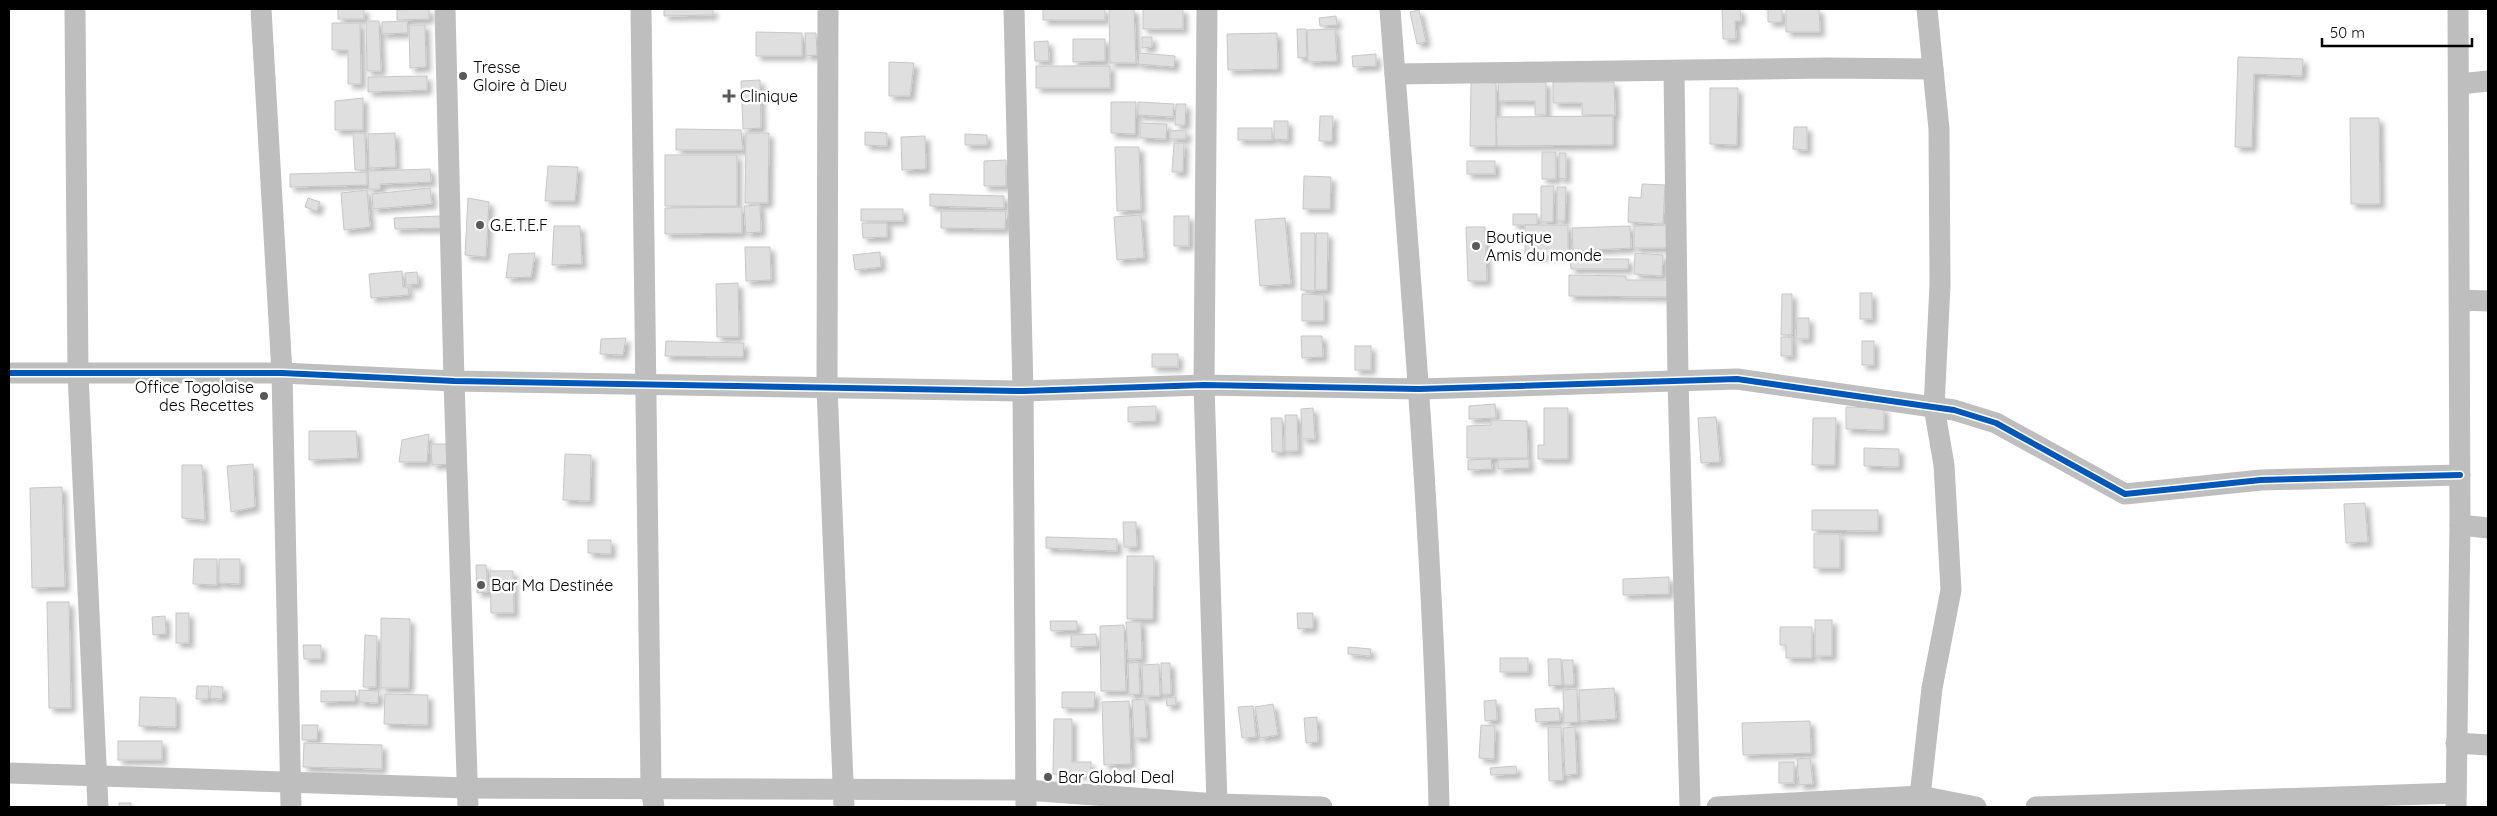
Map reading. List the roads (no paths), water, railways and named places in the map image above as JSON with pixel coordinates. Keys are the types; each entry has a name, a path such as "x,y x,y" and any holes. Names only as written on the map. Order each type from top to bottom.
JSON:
{"street":[{"path":"75,9 78,374 98,807"},
{"path":"262,9 282,373 291,807"},
{"path":"445,9 467,798"},
{"path":"641,9 652,798"},
{"path":"828,9 827,387 844,798"},
{"path":"1014,9 1023,390 1026,798"},
{"path":"1207,9 1204,385 1218,806"},
{"path":"1390,9 1419,389 1436,682 1439,807"},
{"path":"1921,802 1932,688 1951,590 1944,466 1934,407 1940,277 1940,129 1926,9"},
{"path":"2036,807 2456,800 2460,526 2458,9"},
{"path":"1395,74 1826,68 1933,69"},
{"path":"1674,71 1678,381 1690,807"},
{"path":"2459,84 2488,81"},
{"path":"2460,300 2488,301"},
{"path":"9,373 282,373 454,381 1023,390 1204,385 1419,389 1737,379 1954,410 1996,423 2125,494 2260,480 2460,475"},
{"path":"2460,526 2488,528"},
{"path":"2456,743 2488,745"},
{"path":"9,773 290,783 467,798 1026,798 1218,806 1322,807"},
{"path":"1717,807 1921,802 1976,807"}],"place":[{"name":"Tresse Gloire à Dieu","path":"463,76"},
{"name":"Clinique","path":"729,96"},
{"name":"G.E.T.E.F","path":"480,225"},
{"name":"Boutique Amis du monde","path":"1476,246"},
{"name":"Office Togolaise des Recettes","path":"264,396"},
{"name":"Bar Ma Destinée","path":"481,585"},
{"name":"Bar Global Deal","path":"1048,777"}]}
